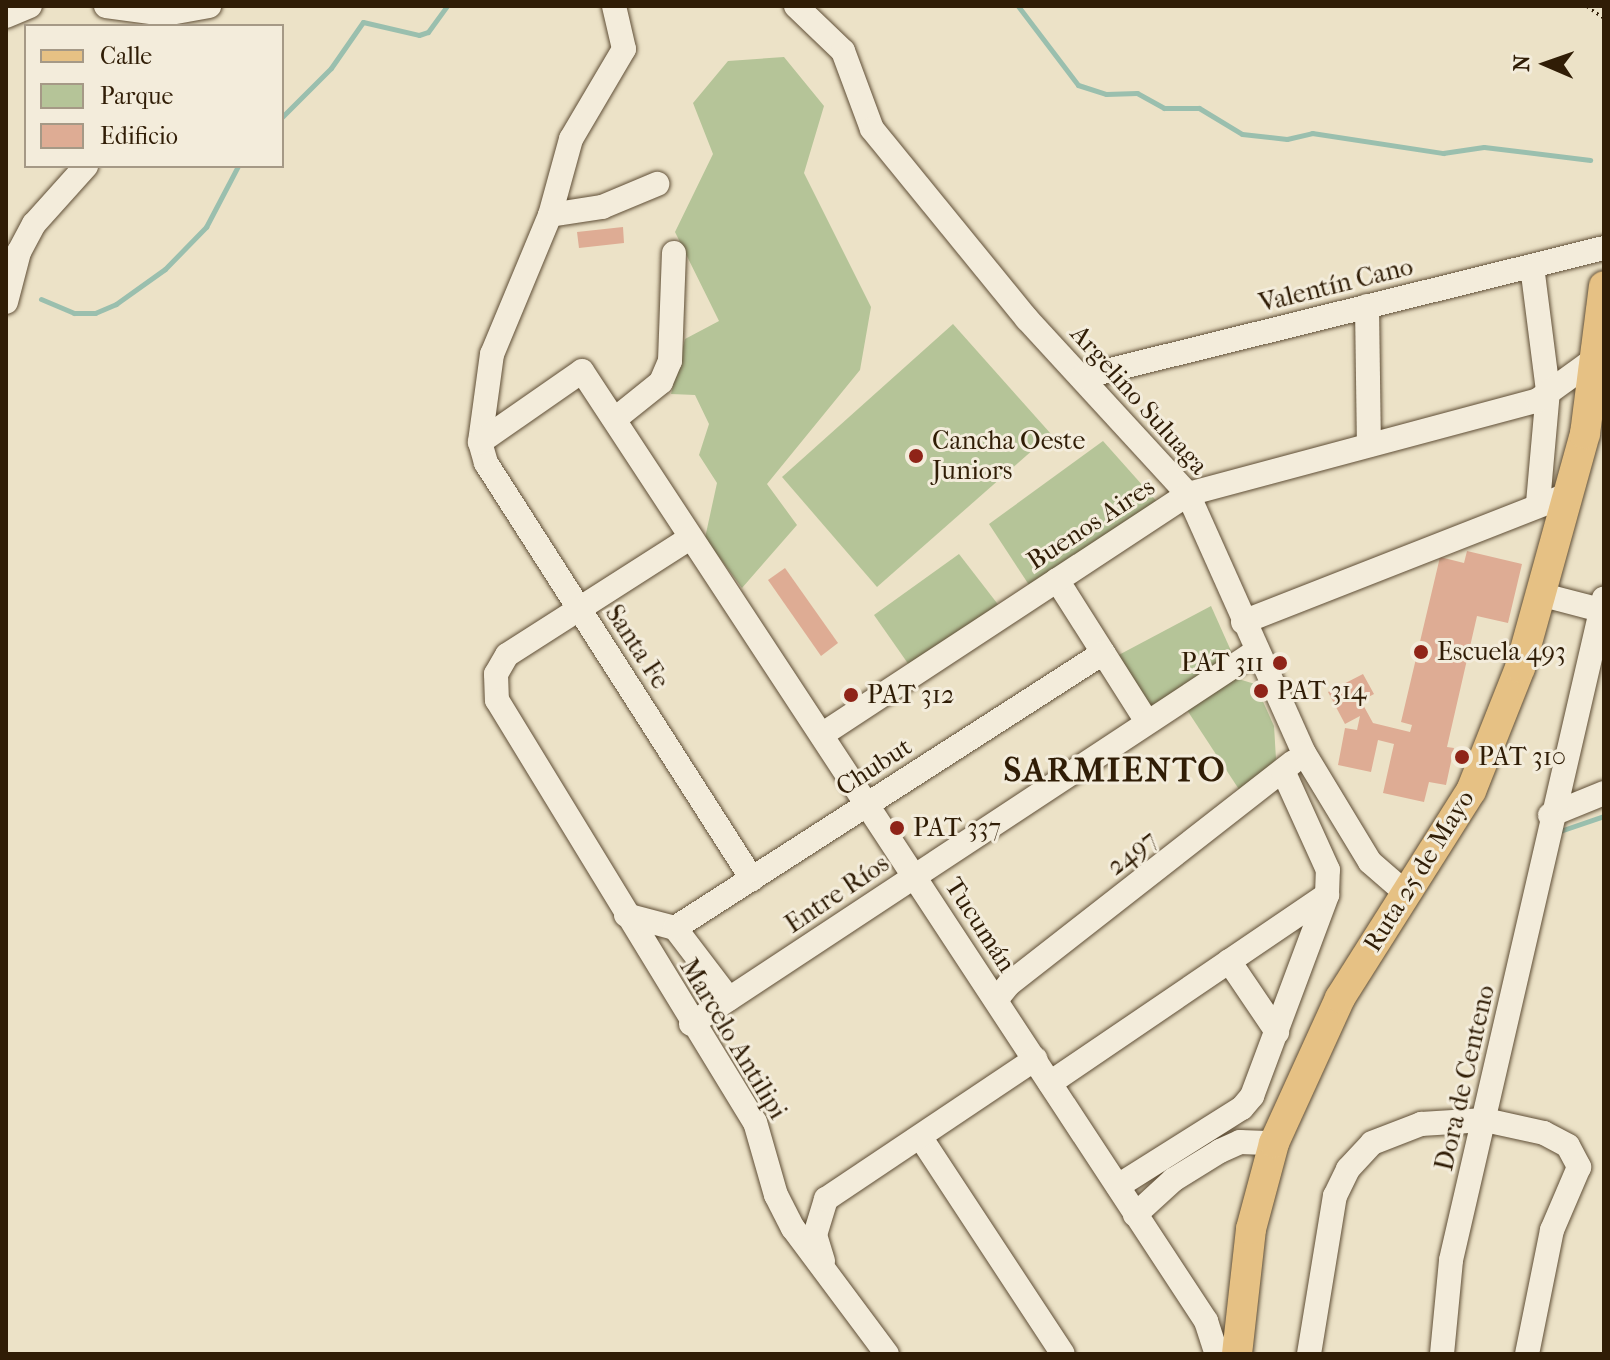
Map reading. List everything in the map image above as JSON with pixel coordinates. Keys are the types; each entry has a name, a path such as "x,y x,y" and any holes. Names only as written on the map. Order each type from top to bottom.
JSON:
{"main road":[{"name":"Ruta 25 de Mayo","path":"1237,1354 1251,1229 1274,1143 1340,998 1471,791 1499,728 1543,595 1570,494 1595,435 1596,358 1604,286"}],"street":[{"path":"6,16 30,6"},
{"path":"106,6 165,14 209,6"},
{"path":"208,24 223,6"},
{"path":"480,442 492,354 550,215 571,139 624,49 614,6"},
{"name":"Argelino Suluaga","path":"796,6 843,51 872,129 1027,319 1188,494 1255,652 1304,753 1370,862 1408,895"},
{"path":"6,302 13,245 84,168"},
{"path":"550,215 602,207 657,184"},
{"name":"Valentín Cano","path":"1082,377 1604,248"},
{"path":"615,419 661,382 670,361 674,253"},
{"path":"1532,266 1548,391 1538,503"},
{"path":"1367,306 1369,445"},
{"name":"Buenos Aires","path":"823,734 1188,494 1538,400 1596,358"},
{"name":"Tucumán","path":"480,442 582,371 1206,1321 1217,1354"},
{"name":"Santa Fe","path":"480,442 486,463 752,879"},
{"path":"1243,622 1538,503 1570,494"},
{"path":"579,609 690,538"},
{"path":"1057,580 1147,722"},
{"path":"1543,595 1602,604"},
{"name":"Dora de Centeno","path":"1442,1354 1451,1260 1485,1120 1550,815 1602,604"},
{"name":"Marcelo Antilipi","path":"579,609 507,655 496,674 497,700 691,1024 755,1122 776,1195 793,1228 887,1354"},
{"name":"Entre Ríos","path":"691,1024 1255,652"},
{"name":"Chubut","path":"675,928 1103,653"},
{"name":"2497","path":"996,1000 1009,984 1304,753"},
{"path":"1118,1186 1242,1108 1252,1096 1327,895 1328,870 1283,771"},
{"path":"1550,815 1604,793"},
{"path":"1050,1083 1327,895"},
{"name":"Marcelo Antilipi","path":"626,915 675,928 729,999"},
{"path":"1229,961 1277,1032"},
{"path":"826,1269 815,1235 826,1199 1035,1059"},
{"path":"1309,1354 1335,1196 1348,1169 1372,1143 1421,1124 1485,1120 1544,1133 1568,1146 1579,1167 1552,1230 1527,1354"},
{"path":"921,1138 1063,1354"},
{"path":"1135,1215 1173,1180 1220,1151 1240,1142 1274,1143"}],"path":[{"path":"1587,6 1604,18"}],"green space":[{"path":"784,57 824,106 804,173 871,307 860,370 767,484 797,525 742,588 705,538 717,483 699,455 709,424 695,395 671,394 685,339 719,321 675,232 713,154 693,103 728,61"},
{"name":"Cancha Oeste Juniors","path":"953,324 1051,434 877,587 782,477"},
{"path":"1103,441 1160,505 1031,588 989,524"},
{"path":"959,554 1000,607 909,665 874,615"},
{"path":"1211,606 1232,653 1148,714 1113,658"},
{"path":"1235,678 1255,684 1274,726 1276,759 1257,785 1242,794 1187,710"}],"building":[{"path":"623,227 624,243 579,248 577,232"},
{"path":"1467,551 1522,564 1508,623 1477,616 1447,747 1454,748 1446,785 1429,782 1424,802 1383,793 1394,744 1378,740 1371,772 1338,765 1345,728 1357,730 1360,716 1345,724 1328,692 1363,674 1374,694 1361,701 1373,723 1410,732 1412,725 1401,722 1440,557 1464,563"},
{"path":"785,568 838,643 821,656 768,580"}],"waterway":[{"path":"284,115 331,68 363,22 419,35 428,32 447,6"},
{"path":"1018,6 1078,85 1106,94 1137,93 1164,108 1199,108 1242,134 1287,139 1312,133 1443,153 1484,147 1590,160"},
{"path":"41,299 74,313 95,313 116,304 165,269 206,227 237,168"},
{"path":"1560,831 1604,816"}],"place":[{"name":"Cancha Oeste Juniors","path":"916,456"},
{"name":"Escuela 493","path":"1421,652"},
{"name":"PAT 311","path":"1280,663"},
{"name":"PAT 314","path":"1261,691"},
{"name":"PAT 312","path":"851,695"},
{"name":"PAT 310","path":"1462,757"},
{"name":"PAT 337","path":"897,828"}],"district":[{"name":"SARMIENTO","path":"1115,771"}]}
